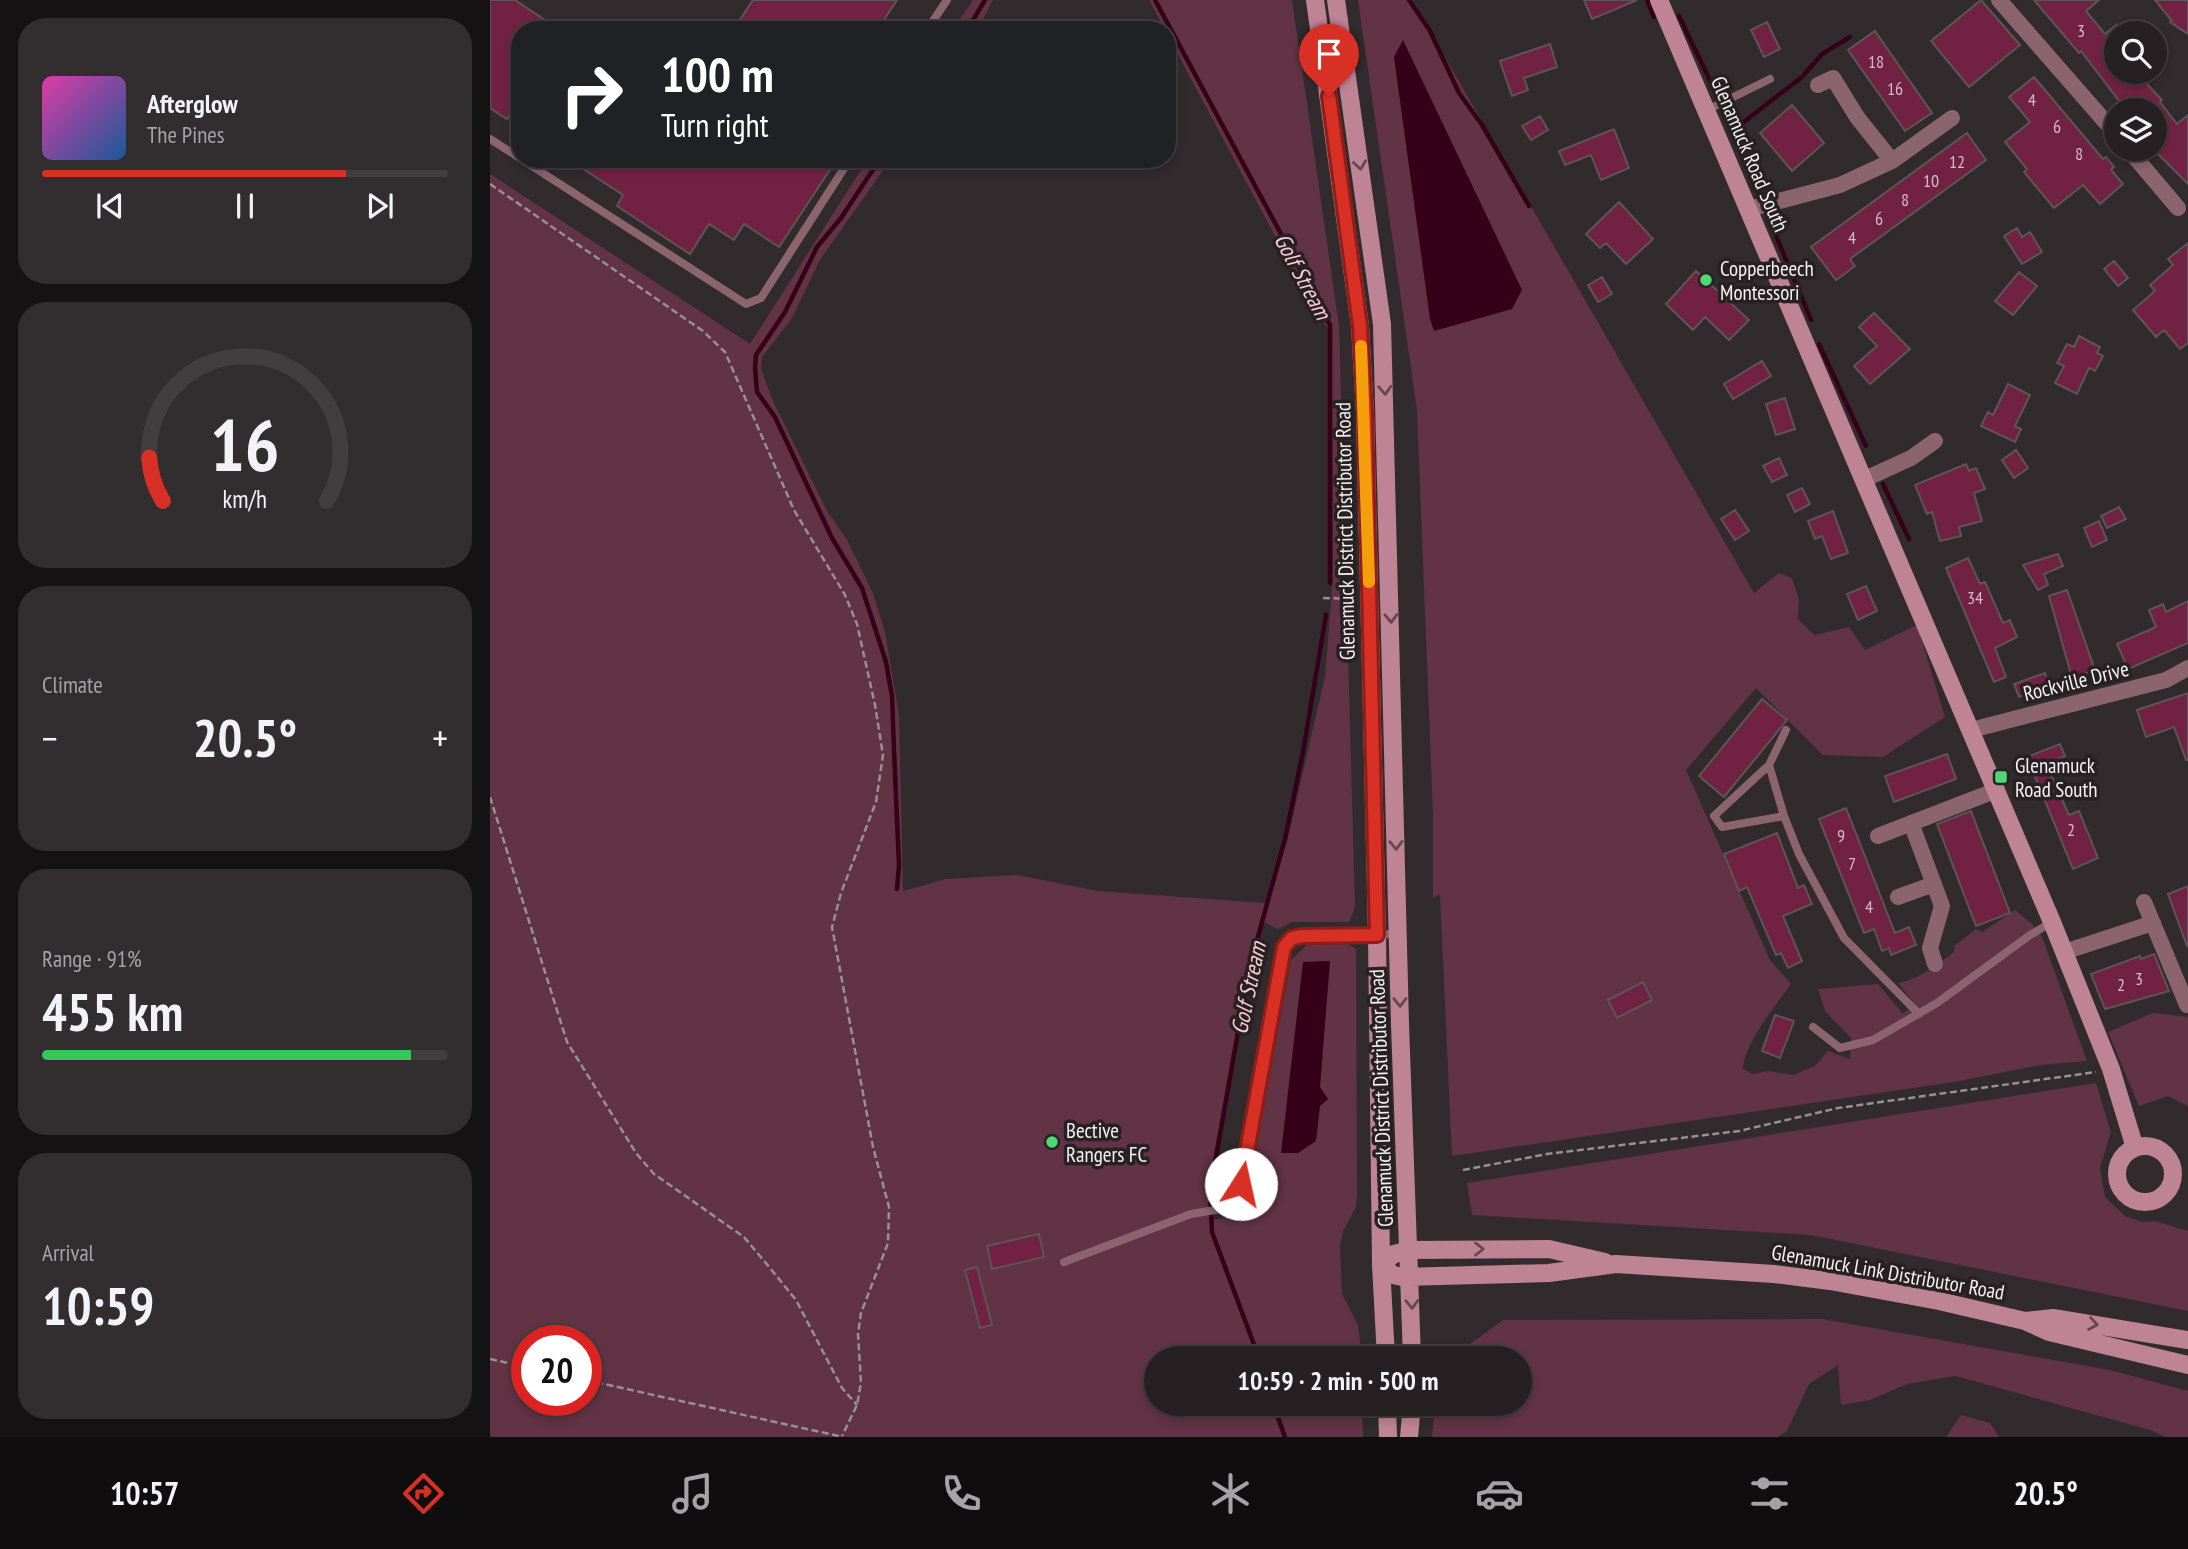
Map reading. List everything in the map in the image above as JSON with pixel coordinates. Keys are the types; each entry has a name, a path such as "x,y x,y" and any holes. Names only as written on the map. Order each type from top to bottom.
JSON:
{"main road":[{"name":"Glenamuck District Distributor Road","path":"1315,0 1360,326 1377,935 1381,1265 1385,1346"},
{"name":"Glenamuck District Distributor Road","path":"1336,0 1382,324 1412,1346"},
{"name":"Glenamuck Road South","path":"1660,0 1707,110 1758,206 1865,479 1972,730 2111,1069 2135,1148"},
{"name":"Glenamuck Link Distributor Road","path":"1616,1264 1549,1273 1411,1277 1393,1275 1381,1265 1394,1254 1410,1250 1549,1249 1616,1264 1725,1270 1830,1281 2025,1321 2049,1332 2188,1364"},
{"name":"Glenamuck Link Distributor Road","path":"2025,1321 2053,1318 2188,1340"},
{"path":"1387,1416 1388,1437"},
{"path":"1409,1437 1411,1416"}],"street":[{"path":"1999,0 2104,120"},
{"path":"1818,85 1833,78 1857,117 1892,161"},
{"path":"1758,206 1840,185 1892,161 1952,118"},
{"path":"2138,161 2180,211"},
{"path":"1865,479 1910,458 1936,441"},
{"name":"Rockville Drive","path":"1972,730 2166,680 2188,668"},
{"path":"1878,836 1997,790"},
{"path":"1912,823 1942,906 1930,948 1935,964"},
{"path":"1898,897 1934,884"},
{"path":"2144,902 2187,1005"},
{"path":"2064,952 2152,923"}],"lane":[{"path":"933,21 947,0"},
{"path":"1707,110 1770,79"},
{"path":"490,139 511,153"},
{"path":"534,168 746,304 761,298 844,168"},
{"path":"1784,816 1721,827 1714,816 1769,765 1786,730"},
{"path":"1769,765 1784,816 1818,894 1844,938 1919,1014"},
{"path":"1813,1027 1840,1048 1873,1041 1919,1014 2052,922"},
{"path":"1064,1262 1191,1214 1233,1207 1241,1184 1284,947 1292,938 1302,936 1398,934"}],"path":[{"path":"490,184 703,331 725,352 794,510 845,595 857,624 883,755 876,802 841,893 832,927 873,1147 889,1208 888,1243 861,1313 858,1334 861,1383 858,1405 843,1437 602,1384"},
{"path":"1324,598 1369,599"},
{"path":"490,797 567,1042 579,1064 636,1153 654,1174 744,1237 770,1268 796,1300 842,1388 858,1405"},
{"path":"1463,1170 1546,1154 1740,1131 1838,1108 2111,1069"},
{"path":"490,1359 511,1364"}],"shaded area":[{"path":"973,0 993,0 982,21 959,21"},
{"path":"1149,0 1292,0 1339,326 1355,907 1349,922 1292,922 1278,929 1262,921 1249,969 1210,1191 1211,1220 1244,1215 1291,960 1307,945 1346,943 1356,949 1357,1197 1356,1207 1343,1231 1340,1246 1342,1294 1358,1325 1361,1346 1144,1346 1144,1416 1362,1416 1363,1437 490,1437 490,174 750,344 862,168 885,168 820,260 792,318 762,357 761,369 773,401 827,511 846,538 873,593 885,632 899,716 903,891 946,879 1017,875 1098,891 1265,903 1287,842 1325,676 1333,578 1332,328 1327,327 1292,268 1176,51 1176,21 1160,21","holes":["1329,961 1320,1088 1328,1099 1320,1106 1303,963"]},
{"path":"1358,0 1412,0 1754,593 1779,573 1792,578 1799,600 1798,619 1814,635 1849,627 1865,650 1917,625 1945,717 1883,757 1823,755 1756,688 1686,770 1770,960 1791,984 1755,1037 1743,1069 1753,1074 1768,1071 1793,1075 1815,1066 1828,1051 1850,1059 1851,1038 1825,1011 1818,989 1878,984 1903,1014 1914,1003 1898,983 1928,971 1954,952 1954,946 1976,929 1982,932 2015,910 2031,923 2042,937 2087,1061 2041,1065 1954,1082 1452,1156 1440,894 1433,898 1433,814 1417,410","holes":["1403,41 1434,331 1394,57"]},
{"path":"1403,40 1522,290 1512,309 1434,331 1430,319 1394,57"},
{"path":"1330,961 1320,1087 1328,1099 1320,1106 1316,1141 1298,1153 1281,1153 1303,962"},
{"path":"2153,1013 2188,1017 2188,1106 2168,1096 2139,1106 2108,1032"},
{"path":"2096,1083 2111,1132 2100,1168 2105,1197 2125,1216 2188,1231 2188,1311 1811,1235 1472,1215 1467,1183"},
{"path":"1822,1319 2110,1370 2188,1391 2188,1437 2165,1437 2150,1430 1956,1376 1907,1384 1870,1400 1841,1405 1838,1365 1809,1384 1787,1431 1778,1437 1432,1437 1434,1416 1532,1416 1532,1346 1468,1346 1503,1320"},
{"path":"1961,1415 1990,1423 1999,1437 1946,1437"}],"building":[{"path":"490,0 515,0 546,21 511,21 511,113 507,119 490,108"},
{"path":"753,0 897,0 883,21 739,21"},
{"path":"1584,0 1637,0 1592,19"},
{"path":"1981,0 2020,45 1969,87 1931,41"},
{"path":"2034,0 2099,0 2086,11 2104,33 2104,81 2081,51 2079,53"},
{"path":"2155,0 2188,0 2188,34 2170,22 2172,21"},
{"path":"1767,22 1780,49 1764,57 1751,30"},
{"path":"1875,31 1932,113 1905,131 1848,50"},
{"path":"1550,44 1557,67 1524,78 1528,90 1512,96 1500,61"},
{"path":"2034,77 2104,161 2109,161 2114,167 2111,170 2123,184 2100,204 2083,185 2054,208 2024,172 2027,169 2005,142 2030,122 2009,97"},
{"path":"2106,84 2147,84 2160,98 2117,98"},
{"path":"1792,105 1824,143 1792,171 1760,133"},
{"path":"2167,111 2177,124 2188,115 2188,184 2165,161"},
{"path":"1540,116 1548,130 1531,140 1522,126"},
{"path":"1614,129 1629,168 1601,180 1591,155 1565,165 1559,151"},
{"path":"1967,133 1986,160 1850,259 1855,266 1836,280 1811,247"},
{"path":"582,168 831,168 779,247 744,224 734,240 709,224 690,254 617,206 623,195"},
{"path":"1619,202 1653,239 1626,264 1606,243 1600,248 1586,234"},
{"path":"2017,228 2022,237 2030,232 2042,252 2022,264 2004,236"},
{"path":"2188,243 2188,343 2180,349 2164,330 2156,337 2133,310 2155,291 2150,285 2173,265 2168,259"},
{"path":"2114,261 2128,278 2118,286 2104,269"},
{"path":"1696,271 1749,320 1729,340 1705,317 1693,330 1666,304"},
{"path":"2019,272 2037,286 2013,315 1995,301"},
{"path":"1602,277 1612,294 1598,302 1588,285"},
{"path":"1874,313 1910,349 1870,384 1854,366 1877,346 1859,327"},
{"path":"2079,336 2100,347 2097,353 2103,356 2095,371 2089,368 2077,394 2055,383 2064,366 2057,363 2067,344 2074,347"},
{"path":"1762,361 1771,376 1733,399 1724,384"},
{"path":"2008,384 2030,395 2015,426 2021,429 2015,442 1981,426 1988,412 1993,415"},
{"path":"1785,398 1795,429 1776,435 1766,404"},
{"path":"2016,450 2028,468 2014,478 2002,460"},
{"path":"1779,458 1787,475 1772,482 1763,466"},
{"path":"1966,464 1969,471 1976,468 1985,489 1974,493 1982,521 1959,527 1961,536 1940,541 1932,512 1927,514 1915,485"},
{"path":"1802,488 1810,504 1795,512 1787,495"},
{"path":"2119,507 2126,519 2107,528 2101,516"},
{"path":"1735,510 1749,531 1735,540 1721,519"},
{"path":"1833,511 1848,553 1831,559 1822,536 1815,539 1808,521"},
{"path":"2099,521 2107,540 2092,547 2084,528"},
{"path":"2058,554 2063,566 2044,574 2048,585 2038,590 2023,565"},
{"path":"1968,558 1980,584 1985,582 2003,623 2010,620 2017,637 1995,648 2006,677 1994,682 1946,568"},
{"path":"1866,586 1877,611 1858,620 1847,594"},
{"path":"2067,590 2095,670 2072,678 2049,596"},
{"path":"2188,601 2188,643 2128,669 2117,644 2156,627 2149,610 2163,604 2166,612"},
{"path":"2045,673 2049,686 2019,697 2014,684"},
{"path":"2188,693 2186,760 2174,727 2146,737 2137,710"},
{"path":"1762,699 1787,720 1724,797 1699,776"},
{"path":"2060,744 2065,756 2046,764 2069,815 2079,811 2098,858 2073,869 2027,757"},
{"path":"1947,754 1956,779 1894,802 1885,776"},
{"path":"1846,808 1895,933 1909,927 1916,945 1891,955 1889,948 1882,951 1874,929 1864,933 1819,819"},
{"path":"1971,811 2010,913 1976,926 1937,824"},
{"path":"1777,833 1798,888 1804,885 1812,904 1783,916 1802,961 1788,968 1781,953 1776,955 1747,887 1739,891 1724,854"},
{"path":"2188,886 2188,945 2187,946 2168,894"},
{"path":"2154,954 2169,991 2105,1009 2091,974 2140,956 2141,959"},
{"path":"1643,982 1652,1000 1617,1018 1608,1000"},
{"path":"1775,1015 1794,1021 1780,1058 1762,1051"},
{"path":"1039,1234 1044,1257 992,1269 987,1246"},
{"path":"977,1267 992,1325 980,1328 965,1270"}],"waterway":[{"path":"972,21 985,0"},
{"name":"Golf Stream","path":"1155,0 1166,21"},
{"path":"1409,0 1430,31 1459,93 1482,125 1529,206"},
{"path":"1647,0 1654,17"},
{"path":"1679,16 1719,99"},
{"path":"1732,131 1802,77 1822,54 1850,37"},
{"name":"Golf Stream","path":"1176,39 1330,325 1330,583"},
{"path":"1723,108 1811,320"},
{"path":"874,168 841,218 817,247 785,312 756,355 755,367 757,392 775,417 832,538 862,588 886,662 892,696 899,865 897,889"},
{"path":"1819,344 1866,446"},
{"path":"1883,484 1909,539"},
{"name":"Golf Stream","path":"1255,1346 1212,1232 1210,1191 1249,969 1285,839 1326,615"},
{"name":"Golf Stream","path":"1277,1416 1285,1437"}],"slow traffic":[{"path":"1361,346 1369,582"}],"place":[{"name":"Copperbeech Montessori","path":"1706,280"},
{"name":"Glenamuck Road South","path":"2001,777"},
{"name":"Bective Rangers FC","path":"1052,1142"}],"route":[{"path":"1241,1184 1284,947 1292,938 1302,936 1377,935 1365,414 1360,326 1329,96"}]}
